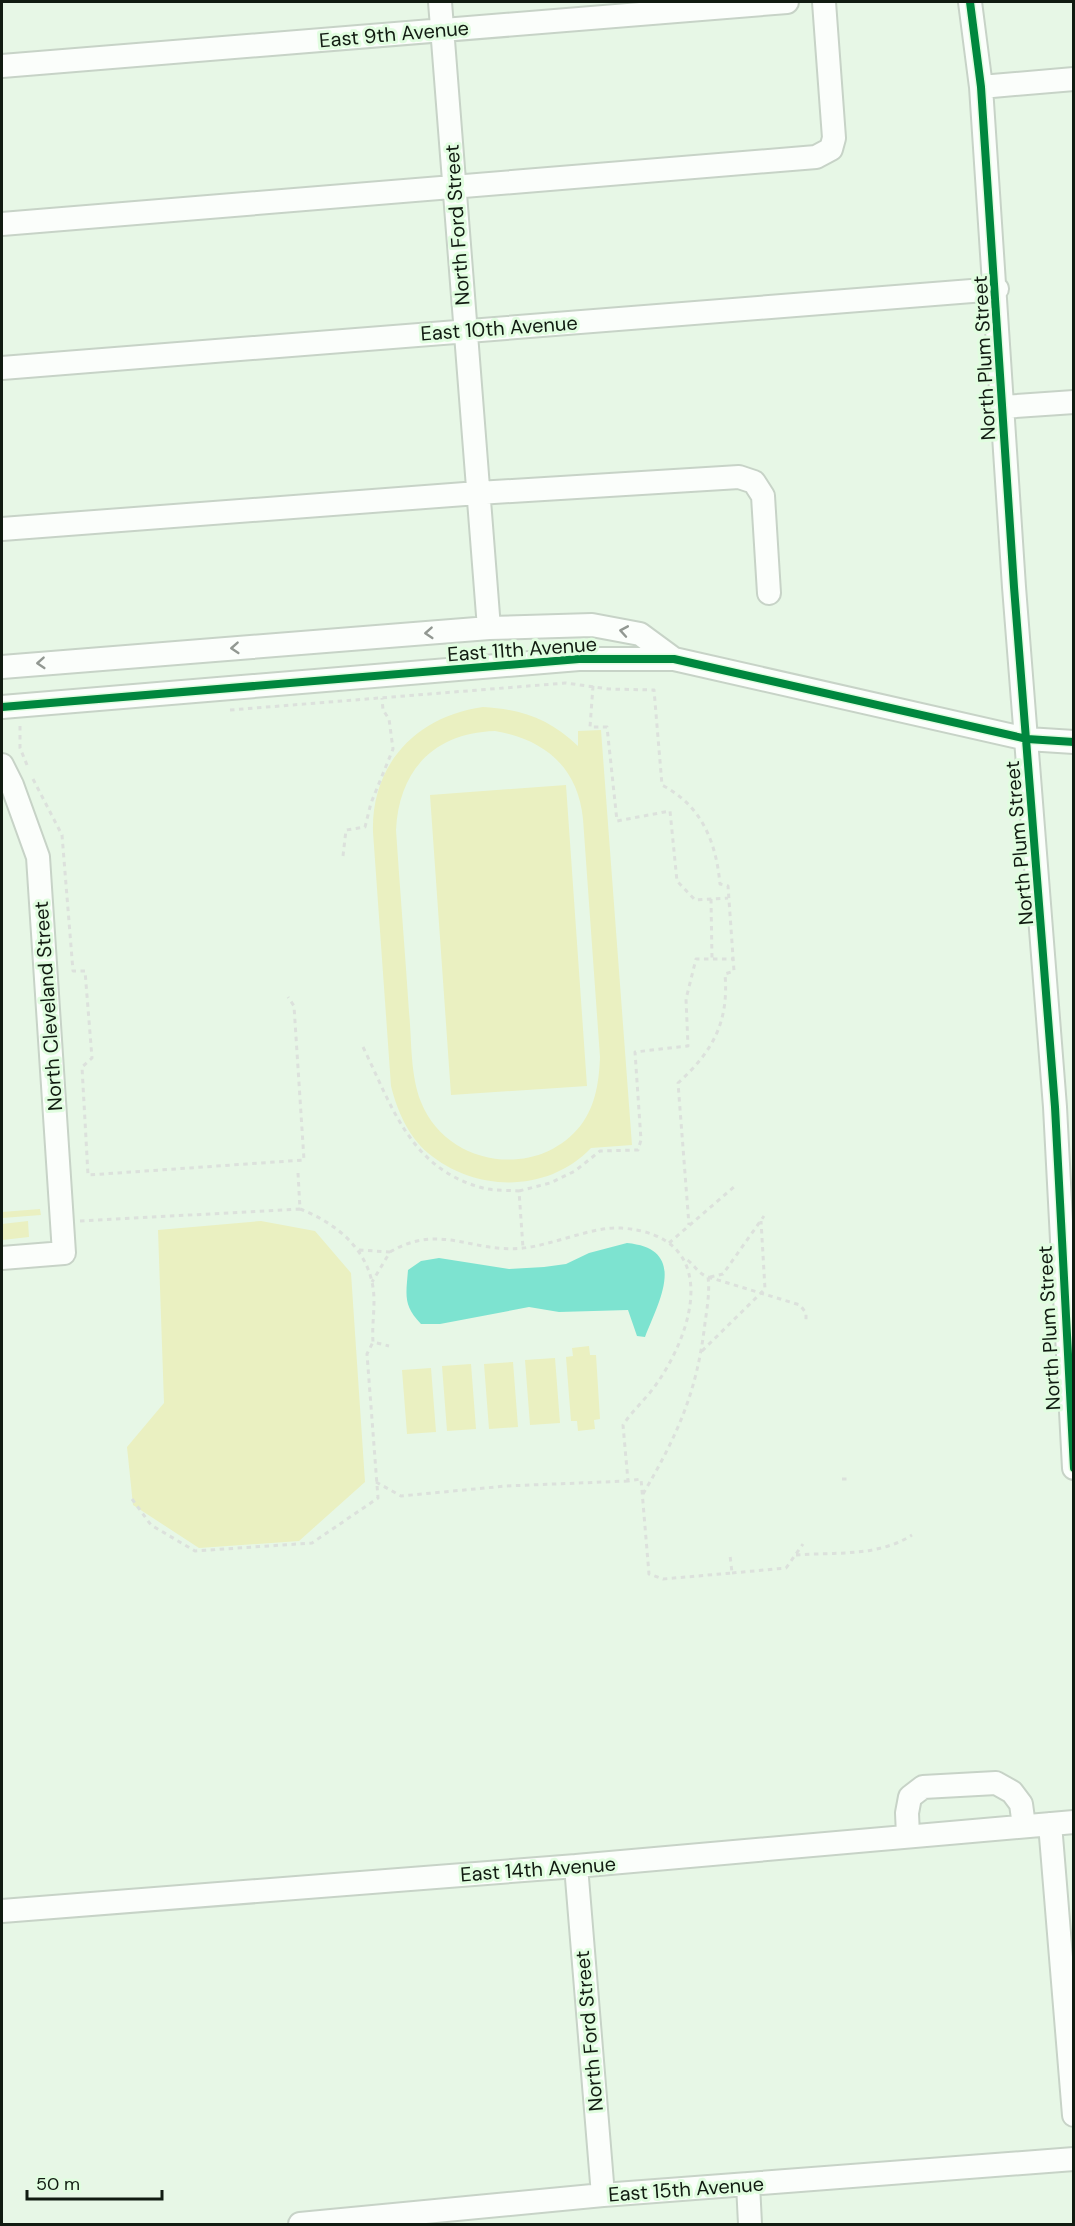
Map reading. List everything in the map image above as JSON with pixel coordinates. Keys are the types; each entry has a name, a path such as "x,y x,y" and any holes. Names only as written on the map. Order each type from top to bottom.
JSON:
{"street":[{"name":"North Ford Street","path":"440,2 489,628"},
{"name":"East 9th Avenue","path":"2,66 787,2"},
{"path":"2,224 816,158 831,149 834,138 824,2"},
{"name":"North Plum Street","path":"970,2 981,87 1026,739 1064,1106 1073,1466"},
{"path":"981,87 1074,80"},
{"name":"East 10th Avenue","path":"2,368 996,289"},
{"path":"1003,407 1074,402"},
{"path":"2,529 478,493 739,477 754,482 763,496 769,592"},
{"name":"East 11th Avenue","path":"2,667 489,628 592,625 640,634 674,659"},
{"name":"East 11th Avenue","path":"2,707 579,659 674,659 1026,739 1074,742"},
{"name":"North Cleveland Street","path":"2,765 12,785 38,857 64,1253 2,1258"},
{"path":"908,1836 907,1813 910,1797 922,1787 996,1783 1012,1792 1021,1804 1024,1826"},
{"name":"East 14th Avenue","path":"2,1911 576,1866 1074,1822"},
{"path":"1050,1824 1074,2115"},
{"name":"North Ford Street","path":"576,1866 603,2195"},
{"name":"East 15th Avenue","path":"300,2224 437,2218 603,2195 1074,2159"},
{"path":"748,2184 750,2224"}],"path":[{"path":"218,711 566,683 654,690 662,785 678,793 694,810 707,829 717,854 720,884 728,886 734,971 725,974 727,999 722,1023 707,1054 678,1083 689,1225"},
{"path":"593,686 590,727 608,727 617,821 670,811 677,881 695,900 729,898"},
{"path":"343,856 346,830 365,827 371,803 393,749 389,719 383,710 382,698"},
{"path":"32,726 19,726 20,748 28,770 62,835 73,971 86,971 92,1058 82,1067 88,1175 304,1160 294,1006 288,997"},
{"path":"711,899 712,959"},
{"path":"363,1047 408,1138 437,1167 484,1188 519,1191 550,1184 575,1171 600,1151 638,1150 641,1140 635,1052 688,1046 686,999 690,975 696,959 733,959"},
{"path":"298,1173 300,1209"},
{"path":"669,1243 735,1186"},
{"path":"519,1191 523,1248"},
{"path":"62,1222 300,1209 330,1224 346,1236 358,1250 372,1282 373,1342 367,1354 378,1497 312,1543 195,1551 151,1525 132,1499"},
{"path":"708,1277 723,1274 764,1216"},
{"path":"701,1352 765,1289 761,1221"},
{"path":"358,1250 390,1252 411,1242 450,1238 496,1249 523,1248 607,1228 622,1228 645,1233 669,1243 699,1274 760,1295 800,1305 806,1313 806,1322"},
{"path":"372,1282 390,1252"},
{"path":"628,1482 623,1425 654,1387 677,1348 686,1326 691,1292 686,1259"},
{"path":"642,1495 680,1429 695,1381 701,1352 708,1277"},
{"path":"373,1342 389,1346"},
{"path":"376,1482 401,1496 506,1486 628,1482 641,1479 649,1574 663,1579 786,1568 803,1544"},
{"path":"842,1479 849,1479"},
{"path":"796,1555 880,1550 898,1544 912,1535"},
{"path":"730,1555 732,1573"}],"green space":[{"path":"483,707 522,713 546,722 578,746 578,731 601,730 632,1145 591,1148 574,1163 533,1180 489,1181 447,1166 428,1153 409,1131 391,1086 373,832 374,807 380,785 402,747 438,721 459,712","holes":["495,731 529,741 556,758 574,784 580,801 600,1057 596,1092 581,1125 563,1143 541,1154 518,1159 494,1158 471,1152 450,1140 433,1124 421,1102 412,1057 396,830 404,790 424,759 438,747 473,733"]},
{"path":"566,785 587,1086 451,1095 430,795"},
{"path":"40,1209 41,1215 2,1218 2,1212"},
{"path":"28,1221 29,1237 2,1240 2,1224"},
{"path":"261,1221 315,1231 351,1273 365,1482 299,1541 199,1548 133,1505 127,1447 164,1403 158,1230"},
{"path":"589,1346 590,1355 596,1355 600,1419 594,1420 595,1429 578,1431 577,1421 571,1421 566,1357 573,1356 572,1348"},
{"path":"555,1358 560,1423 530,1425 525,1360"},
{"path":"513,1362 518,1427 489,1429 484,1364"},
{"path":"471,1364 476,1429 447,1431 442,1366"},
{"path":"431,1368 436,1432 407,1434 402,1370"}],"water":[{"path":"627,1243 646,1247 658,1255 664,1266 662,1293 645,1337 637,1336 628,1310 559,1312 529,1307 440,1324 421,1324 408,1305 406,1294 408,1270 421,1261 439,1258 509,1269 544,1267 566,1264 589,1253"}],"cycle path":[{"path":"970,2 981,87 1014,587 1055,1107 1074,1468"},
{"path":"2,707 579,659 674,659 1027,739 1074,742"}]}
